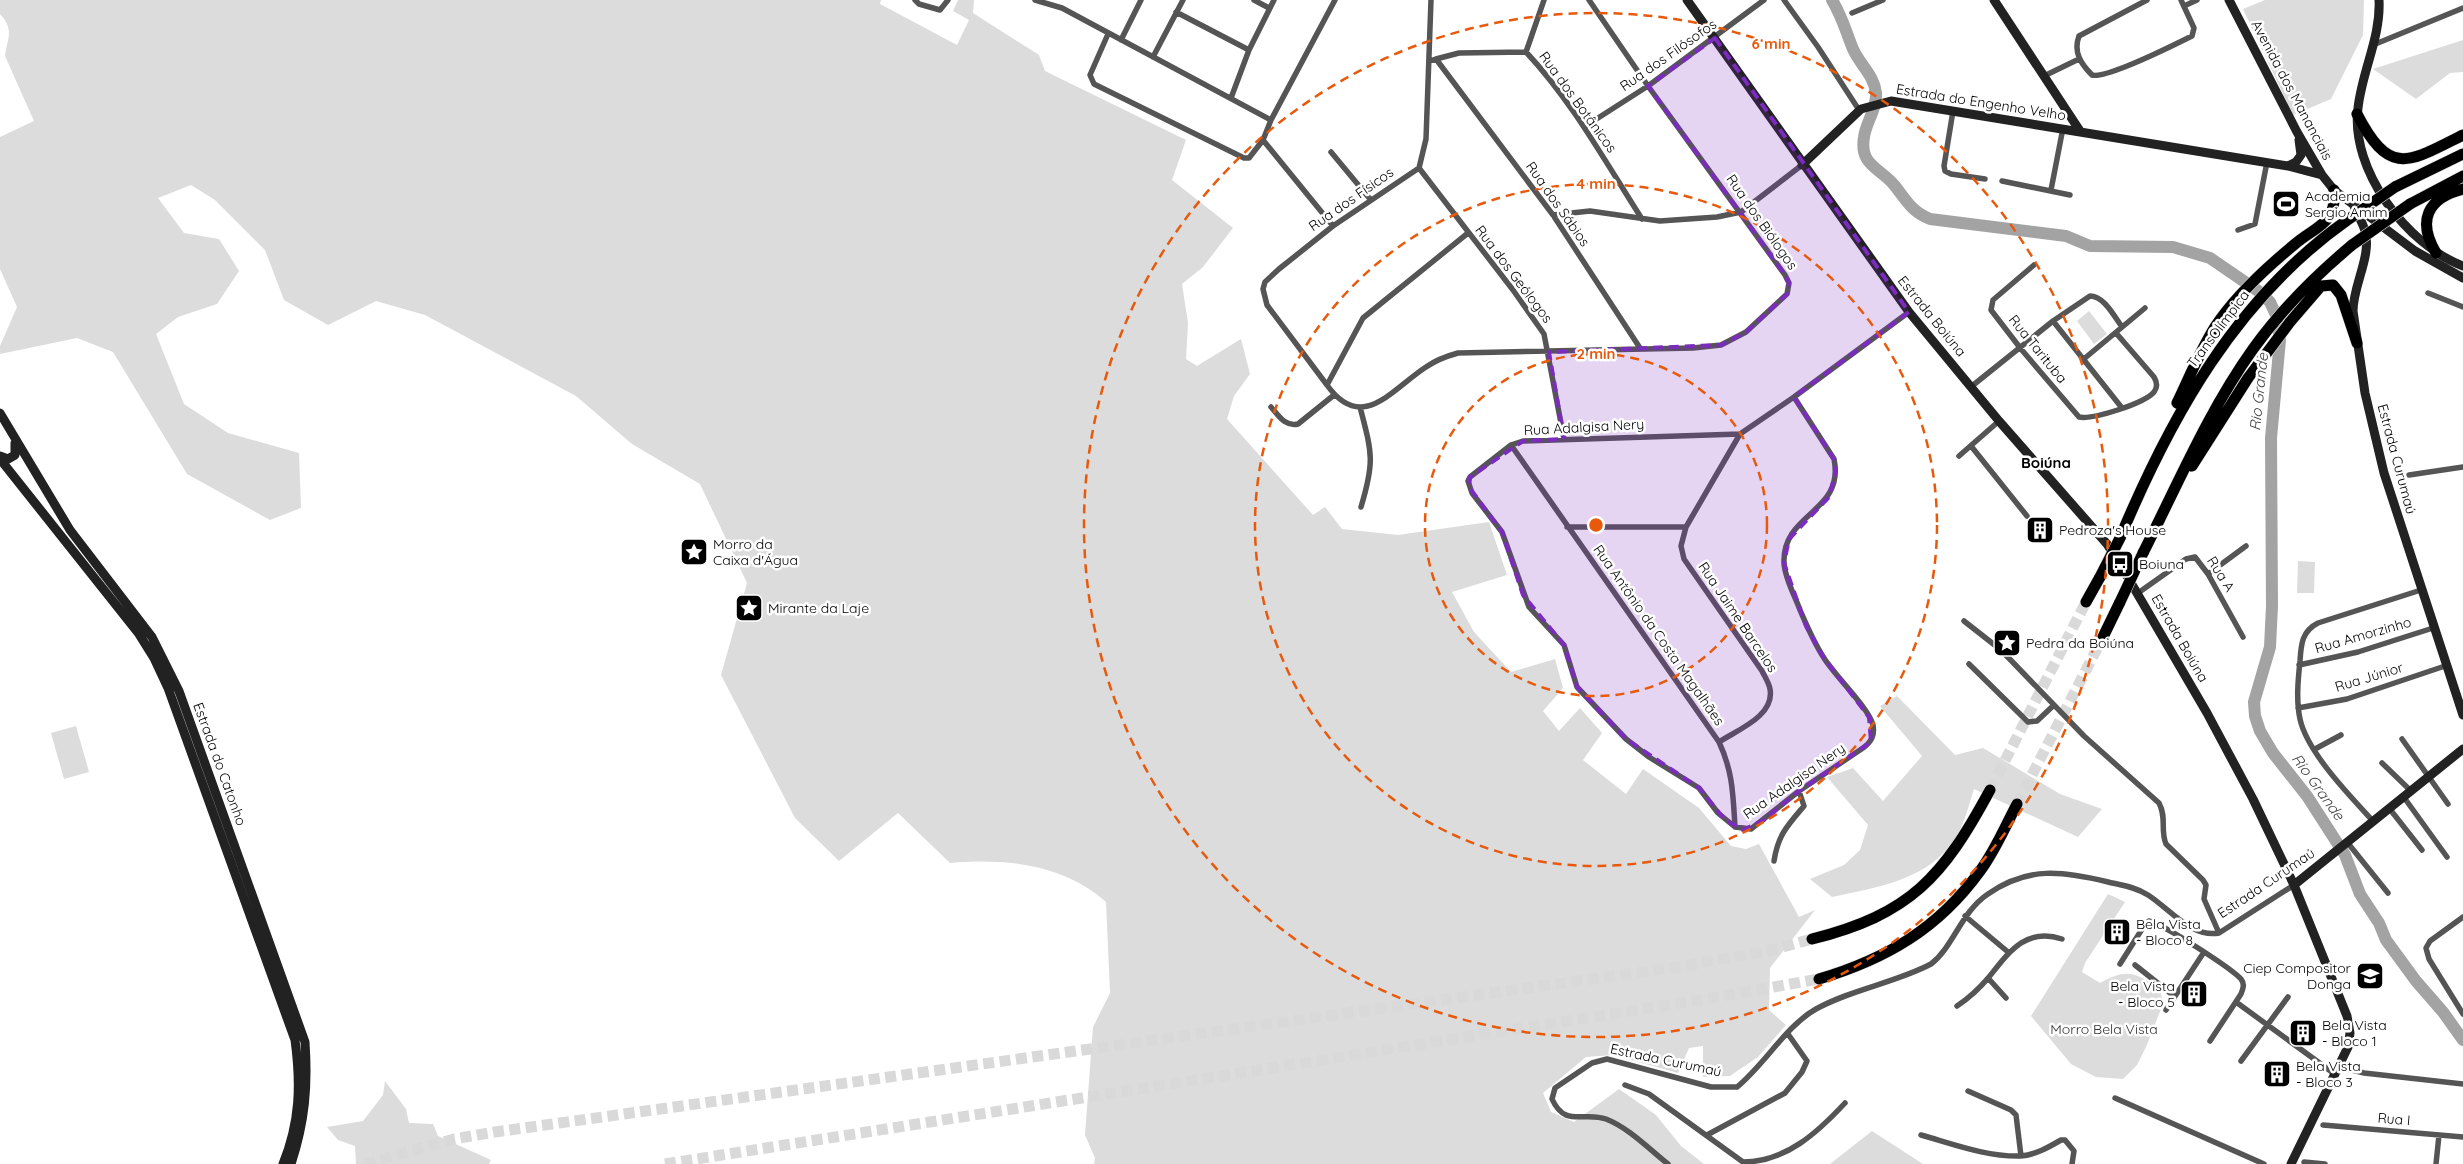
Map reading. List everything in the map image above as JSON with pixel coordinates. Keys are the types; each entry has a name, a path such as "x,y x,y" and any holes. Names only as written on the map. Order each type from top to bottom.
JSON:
{"highway":[{"path":"2357,114 2374,144 2385,153 2402,160 2418,157 2463,135"},
{"name":"TransOlímpica","path":"2086,602 2120,538 2168,434 2194,388 2226,340 2253,306 2301,256 2346,221 2396,187 2463,154"},
{"path":"2103,636 2196,446 2234,377 2269,328 2286,308 2352,245 2410,204 2463,176"},
{"path":"2436,253 2426,232 2426,218 2429,211 2441,197 2463,189"},
{"path":"2132,509 2137,490 2205,344 2216,326 2243,293 2269,266 2302,238 2328,220 2334,208 2334,190"},
{"path":"2183,474 2198,460 2219,421 2275,342 2318,289 2324,285 2333,285 2341,295 2358,343"},
{"path":"1812,939 1852,929 1874,919 1901,904 1928,884 1960,842 1990,790"},
{"path":"1819,979 1881,956 1909,941 1940,917 1981,871 2016,804"}],"street":[{"path":"915,0 920,4 940,10 948,0"},
{"path":"1035,0 1062,8 1271,120"},
{"path":"1062,8 1066,0"},
{"path":"1121,40 1141,0"},
{"path":"1153,56 1182,0"},
{"path":"1254,0 1269,8"},
{"path":"1230,98 1249,50 1274,0"},
{"path":"1108,34 1090,76 1094,84 1244,158 1252,156 1263,140 1271,120 1335,0"},
{"path":"1418,168 1426,139 1433,60 1432,0"},
{"path":"1526,52 1544,0"},
{"name":"Rua dos Biólogos","path":"1360,407 1369,406 1383,399 1427,366 1458,353 1693,348 1730,342 1746,332 1787,294 1789,283 1785,275 1742,212 1648,86 1589,0"},
{"path":"1687,0 1802,165"},
{"name":"Rua dos Filósofos","path":"1584,127 1648,86 1764,0"},
{"path":"1553,215 1590,211 1642,219 1675,220 1718,217 1742,212 1802,165 1860,109 1784,0"},
{"path":"1852,14 1883,0"},
{"path":"1994,0 2080,131"},
{"path":"2147,0 2079,36 2076,49 2079,59 2092,75 2101,76 2194,34 2194,28 2182,3 2197,0"},
{"name":"Avenida dos Mananciais","path":"2229,0 2297,132 2322,175 2334,190 2415,251 2463,278"},
{"path":"2379,0 2380,37"},
{"path":"2463,8 2380,37 2374,45 2363,79 2357,114 2362,152 2373,179 2408,230 2436,253 2463,266"},
{"path":"1176,12 1249,50"},
{"name":"Rua dos Botânicos","path":"1433,60 1459,53 1526,52 1538,64 1584,127 1642,219"},
{"path":"2044,76 2079,59"},
{"name":"Rua dos Sábios","path":"1433,60 1553,215 1640,348"},
{"name":"Estrada do Engenho Velho","path":"1860,109 1891,101 2266,162 2322,175"},
{"path":"2051,190 2066,109"},
{"path":"1953,111 1944,166 1946,171 1951,174 1985,179"},
{"path":"2288,166 2301,155 2297,132"},
{"path":"1263,140 1333,226"},
{"path":"1332,152 1370,199"},
{"path":"2238,230 2255,224 2266,162"},
{"name":"Estrada Boiúna","path":"1802,165 1909,312 1999,421 2107,544 2138,593 2253,799 2294,885 2347,1016 2350,1033 2348,1047 2338,1071 2291,1164"},
{"name":"Rua dos Físicos","path":"1327,385 1267,305 1262,289 1265,282 1278,269 1333,226 1418,168"},
{"name":"Rua dos Geólogos","path":"1418,168 1513,290 1540,328 1549,352 1564,439"},
{"path":"2002,181 2070,195"},
{"name":"Estrada Curumaú","path":"2354,206 2365,230 2366,241 2363,265 2353,296 2365,393 2377,444 2421,590 2445,666 2463,714"},
{"path":"1361,508 1372,465 1371,448 1360,407 1349,406 1334,395 1327,385 1363,318 1468,233"},
{"name":"Rua Tarituba","path":"2034,265 2000,292 1991,305 1995,316 2079,417 2093,417 2122,408 2142,400 2155,391 2156,381 2116,333"},
{"path":"2428,293 2463,307"},
{"path":"1972,386 2021,349 2053,321 2090,296 2097,297 2103,302 2122,327"},
{"path":"2085,358 2145,308"},
{"name":"Rua Jaime Barcelos","path":"1719,742 1764,713 1769,705 1770,688 1762,671 1684,560 1681,546 1686,527 1740,434 1794,397 1909,312"},
{"path":"2053,321 2085,358 2122,408"},
{"path":"1271,407 1286,423 1293,425 1298,424 1334,395"},
{"name":"Rua Adalgisa Nery","path":"1740,434 1531,440 1511,446 1470,476 1468,481 1472,492 1502,532 1529,607 1559,637 1564,645 1573,678 1584,695 1626,739 1649,757 1699,788 1718,813 1736,827 1750,829 1799,791 1871,742 1873,734 1869,717 1824,658 1806,626 1784,563 1789,539 1804,519 1829,496 1836,471 1834,459 1794,397"},
{"name":"Estrada do Catonho","path":"0,413 70,530 152,637 179,691 304,1042 307,1075 305,1108 299,1139 290,1164"},
{"path":"1959,456 1999,421"},
{"path":"0,458 8,459 15,455 15,440"},
{"name":"Rua Antônio da Costa Magalhães","path":"1511,446 1719,742 1728,761 1732,778 1736,827"},
{"path":"1971,446 2027,516"},
{"name":"Estrada do Catonho","path":"0,458 139,634 154,658 168,688 294,1040 300,1076 298,1106 292,1141 283,1164"},
{"path":"2409,474 2463,467"},
{"path":"1567,527 1686,527"},
{"path":"2208,574 2246,546"},
{"name":"Rua A","path":"2138,593 2192,557 2198,559 2243,637"},
{"path":"2373,821 2324,763 2304,732 2298,708 2299,665 2303,636 2311,627 2421,590"},
{"path":"1964,621 2006,655 2084,736 2160,803 2165,818 2164,839 2166,844 2206,884 2204,899 2219,932"},
{"name":"Rua Amorzinho","path":"2299,665 2358,652 2433,628"},
{"path":"1969,664 2028,722 2037,722 2054,704"},
{"name":"Rua Júnior","path":"2298,708 2347,698 2445,666"},
{"path":"2315,749 2341,735"},
{"path":"2402,739 2430,775 2448,804"},
{"name":"Estrada Curumaú","path":"1668,1164 1620,1125 1602,1118 1577,1118 1566,1115 1559,1110 1552,1099 1555,1088 1592,1063 1607,1059 1711,1087 1737,1087 1759,1067 1800,1020 1816,1009 1872,985 1931,964 1942,952 1965,916 1986,894 2006,882 2040,874 2073,874 2140,890 2196,931 2208,934 2219,932 2294,885 2402,796 2463,749"},
{"path":"2382,763 2410,790"},
{"path":"1774,861 1777,843 1782,832 1804,806 1799,791"},
{"path":"2402,796 2447,857"},
{"path":"2389,808 2422,850"},
{"path":"2346,843 2388,893"},
{"path":"1965,916 2008,952"},
{"path":"2463,917 2430,941 2426,948 2429,960 2463,1014"},
{"path":"2120,964 2149,921 2204,952 2241,979 2243,987 2236,1002 2210,1041"},
{"path":"1957,1006 1974,994 2008,952 2038,935 2049,935 2062,939"},
{"path":"2166,1010 2204,952"},
{"path":"2135,965 2174,996"},
{"path":"1988,978 2006,998"},
{"path":"2241,1061 2288,998"},
{"path":"2236,1002 2338,1071 2463,1084"},
{"path":"1707,1135 1785,1093 1802,1072 1807,1061 1788,1034"},
{"path":"1625,1085 1649,1094 1707,1135 1733,1158 1742,1162 1752,1162 1806,1141 1845,1103"},
{"path":"1968,1092 2011,1110 2016,1114 2021,1156"},
{"path":"2115,1098 2264,1164"},
{"name":"Rua I","path":"2323,1125 2463,1137"},
{"path":"1921,1135 1988,1152 2021,1156 2033,1154 2065,1140 2074,1151 2072,1164"},
{"path":"2436,1164 2438,1135"},
{"path":"2304,1162 2325,1164"}],"highlighted area":[{"path":"1715,38 1909,312 1794,397 1834,459 1836,471 1829,497 1789,539 1784,563 1806,626 1824,658 1869,717 1871,742 1799,791 1764,820 1743,830 1725,820 1699,788 1626,739 1577,687 1564,645 1523,595 1502,532 1469,487 1470,477 1523,441 1564,439 1549,352 1721,345 1746,332 1787,294 1789,283 1785,275 1648,86"}],"green space":[{"path":"0,0 881,0 880,4 957,45 969,20 953,11 958,0 974,0 973,13 1039,55 1045,71 1186,140 1172,180 1233,228 1203,267 1182,284 1188,323 1186,359 1197,366 1241,339 1250,374 1234,396 1227,419 1313,515 1325,507 1342,529 1398,535 1489,522 1507,575 1452,592 1474,632 1511,672 1555,659 1563,688 1543,711 1559,731 1580,708 1602,733 1583,760 1626,794 1643,769 1699,808 1731,846 1746,849 1759,844 1799,917 1815,910 1770,968 1769,1010 1786,1025 1758,1057 1730,1076 1703,1077 1703,1046 1689,1048 1678,1073 1613,1055 1586,1057 1543,1093 1551,1112 1574,1122 1619,1089 1656,1115 1681,1146 1704,1164 1094,1164 1095,1158 1085,1135 1093,1027 1110,993 1106,902 1089,889 1071,879 1032,866 992,862 950,863 898,813 839,861 795,818 721,675 747,583 700,484 632,444 576,396 425,315 376,301 328,325 284,300 265,250 215,200 191,185 158,198 184,233 219,239 239,271 217,304 178,317 156,334 184,404 228,433 299,453 301,508 270,520 187,474 113,352 77,338 0,354 0,346 17,307 0,269 0,137 34,121 5,56 9,30 0,14"},
{"path":"2265,0 2364,0 2363,35 2331,99 2293,115 2243,9"},
{"path":"2463,40 2463,72 2450,73 2416,99 2373,69"},
{"path":"2089,311 2107,334 2094,344 2077,321"},
{"path":"2298,561 2315,562 2314,593 2297,593"},
{"path":"1897,696 1955,755 1983,748 2060,794 2102,809 2078,837 1974,789 1960,831 1946,851 1933,863 1918,872 1885,885 1832,897 1810,879 1844,865 1860,850 1868,825 1827,777 1853,768 1883,801 1922,756 1880,706"},
{"path":"76,726 89,772 64,779 51,733"},
{"name":"Morro Bela Vista","path":"2108,894 2125,902 2085,963 2082,972 2100,983 2117,975 2131,974 2137,976 2160,989 2163,1004 2137,1065 2123,1079 2096,1077 2071,1064 2031,1016"},
{"path":"385,1081 406,1109 409,1123 433,1124 438,1136 491,1160 489,1164 356,1164 355,1146 338,1140 327,1127 363,1121 383,1095"},
{"path":"1872,1131 1923,1164 1830,1164"}],"waterway":[{"name":"Rio Grande","path":"1832,0 1853,49 1870,75 1875,87 1875,105 1864,137 1863,147 1865,154 1872,166 1895,186 1918,213 1930,219 2066,236 2090,246 2173,247 2210,258 2261,293 2270,302 2276,315 2280,340 2271,438 2272,606 2270,647 2254,702 2255,716 2260,731 2273,753 2307,796 2345,855 2360,894 2379,923 2386,940 2463,1040"}],"tunnel":[{"path":"1990,790 2086,602"},
{"path":"2017,804 2103,637"},
{"path":"365,1164 454,1139 495,1132 1685,966 1768,951 1812,939"},
{"path":"665,1164 1700,1000 1819,979"}],"place":[{"name":"Academia Sergio Amim","path":"2286,204"},
{"name":"Pedroza's House","path":"2040,530"},
{"name":"Morro da Caixa d'Água","path":"694,552"},
{"name":"Boiuna","path":"2120,564"},
{"name":"Mirante da Laje","path":"749,608"},
{"name":"Pedra da Boiúna","path":"2007,643"},
{"name":"Bela Vista - Bloco 8","path":"2117,932"},
{"name":"Ciep Compositor Donga","path":"2370,976"},
{"name":"Bela Vista - Bloco 5","path":"2194,994"},
{"name":"Bela Vista - Bloco 1","path":"2303,1033"},
{"name":"Bela Vista - Bloco 3","path":"2277,1074"}],"district":[{"name":"Boiúna","path":"2046,463"}]}
